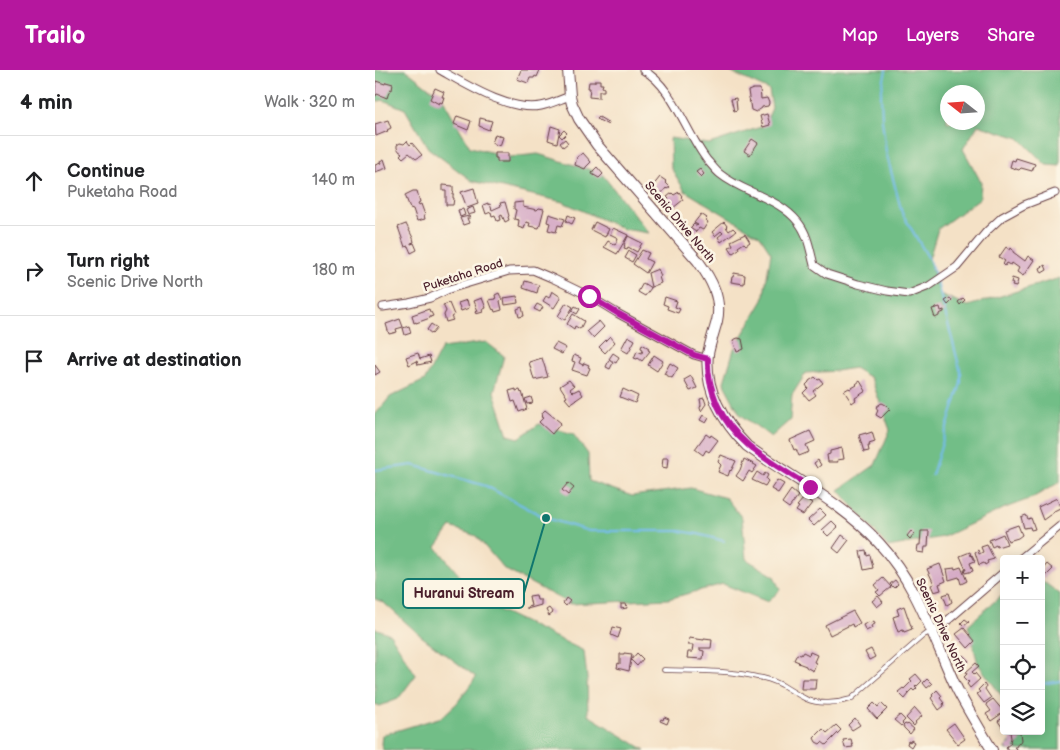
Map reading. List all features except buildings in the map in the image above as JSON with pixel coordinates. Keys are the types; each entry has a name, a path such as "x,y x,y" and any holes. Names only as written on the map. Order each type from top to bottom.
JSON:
{"main road":[{"name":"Scenic Drive North","path":"568,70 572,104 597,145 698,261 711,279 717,295 718,313 708,351 708,376 721,412 735,433 747,446 832,502 879,542 896,563 933,631 958,689 992,750"}],"street":[{"path":"440,70 473,88 517,105 541,106 570,96"},
{"path":"643,70 661,85 698,146 719,174 783,208 798,222 806,236 814,265 827,274 858,284 909,294 929,286 957,267 987,231 1002,217 1024,205 1055,193"},
{"name":"Puketaha Road","path":"383,307 430,298 449,289 509,271 533,270 589,296 694,355 708,359"},
{"path":"1025,555 1060,526"},
{"path":"933,631 1000,575"}],"lane":[{"path":"664,670 732,673 754,676 781,684 807,700 823,702 843,701 851,699 924,635 933,631"}],"green space":[{"path":"375,70 406,70 429,88 439,92 470,147 510,157 538,154 601,173 649,233 623,229 563,202 472,181 428,148 405,109 383,100 375,102"},
{"path":"726,70 1060,70 1060,166 1046,165 1019,138 985,127 985,85 940,85 940,130 975,130 963,149 981,182 980,198 938,229 929,259 940,294 968,306 1060,278 1060,482 1032,498 1005,508 943,537 888,547 839,490 875,465 890,430 871,378 854,368 806,373 792,395 790,420 771,437 740,414 724,382 734,349 763,300 771,253 760,236 685,191 671,168 670,138 709,144 764,126 772,108 769,90"},
{"path":"486,342 504,356 494,392 508,435 519,438 539,424 573,434 588,454 589,481 632,496 691,488 726,498 742,518 746,559 774,576 780,590 768,602 723,584 668,599 570,604 504,569 476,536 451,527 436,547 476,599 584,651 588,715 645,750 383,750 381,744 382,735 442,717 457,703 476,677 421,636 383,602 375,599 375,415 390,397 425,380 442,348"},
{"path":"1045,583 1060,594 1060,750 1006,750 1005,748 1015,735 1045,735"},
{"path":"1000,597 1000,694 978,664 968,625"},
{"path":"375,628 390,634 416,675 398,699 380,706 375,704"}],"waterway":[{"path":"886,70 881,94 886,152 902,213 929,259 936,277"},
{"path":"932,475 961,383 961,373 937,282"},
{"path":"375,470 413,465 486,486 546,518 589,531 680,531 724,541"},
{"path":"1045,683 1060,681"}],"place":[{"name":"Huranui Stream","path":"546,518"}],"route":[{"path":"589,296 694,355 708,359 708,376 711,386 721,412 730,427 747,446 810,487"}]}
